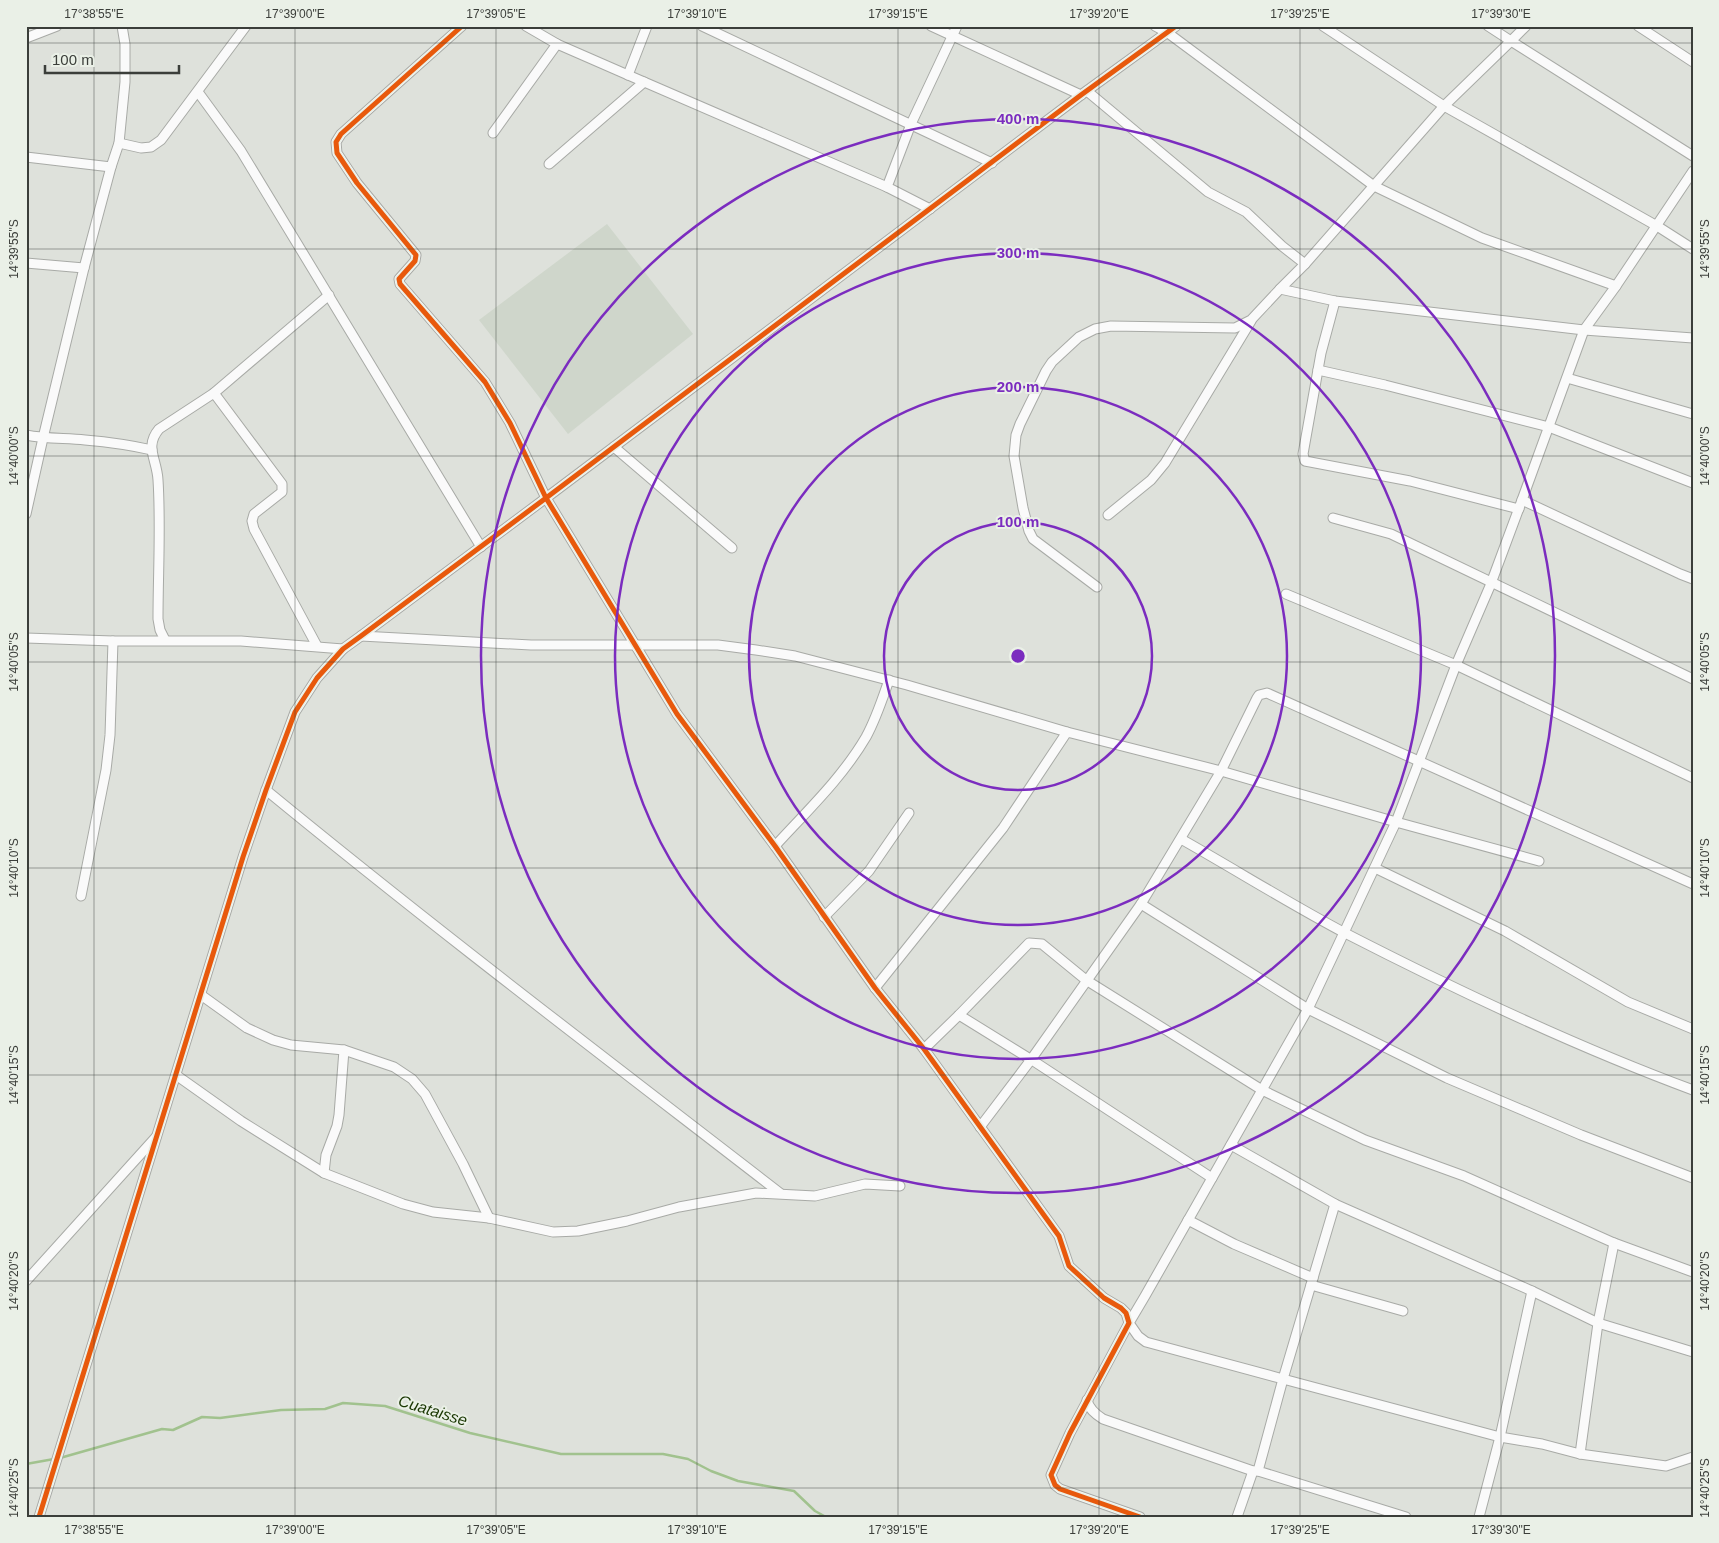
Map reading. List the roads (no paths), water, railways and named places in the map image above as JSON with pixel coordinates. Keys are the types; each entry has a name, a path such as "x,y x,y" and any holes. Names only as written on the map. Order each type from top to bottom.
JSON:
{"street":[{"path":"26,38 57,26"},
{"path":"26,514 84,268 111,167 120,143 125,82 122,26"},
{"path":"120,143 141,148 151,147 161,140 246,26"},
{"path":"462,26 341,134 336,142 337,153 357,183 416,255 415,260 399,279 400,284 484,382 510,423 546,498 637,645 677,714 775,846 875,988 924,1048 1059,1236 1069,1266 1104,1298 1121,1308 1126,1313 1128,1323 1146,1342 1500,1437 1542,1444 1580,1454 1604,1459 1666,1466 1693,1457"},
{"path":"526,26 557,44 887,187 930,209"},
{"path":"628,76 646,26"},
{"path":"702,26 992,163"},
{"path":"931,26 1084,93 1208,192 1246,212 1282,246 1305,264"},
{"path":"887,187 911,124 957,26"},
{"path":"1155,26 1168,32 1374,186 1482,238 1616,286"},
{"path":"39,1517 243,857 295,712 317,678 344,649 361,636 1176,26"},
{"path":"1323,26 1444,106 1657,226 1693,249"},
{"path":"1488,26 1693,156"},
{"path":"1108,515 1151,480 1165,463 1251,320 1305,264 1444,106 1526,26"},
{"path":"1638,26 1693,62"},
{"path":"493,133 557,44"},
{"path":"549,164 644,82"},
{"path":"198,92 241,151 481,548"},
{"path":"26,157 111,167"},
{"path":"1140,1517 1060,1489 1052,1479 1051,1471 1128,1323 1308,1009 1375,868 1396,822 1456,665 1492,581 1584,330 1616,286 1693,171"},
{"path":"26,263 84,268"},
{"path":"1280,289 1335,300 1584,330 1693,338"},
{"path":"166,640 160,630 158,619 158,479 151,441 159,429 214,393 329,295"},
{"path":"1335,300 1321,353 1303,454 1305,461 1410,481 1518,509"},
{"path":"1097,587 1038,544 1029,531 1015,465 1015,447 1020,424 1046,371 1052,362 1079,337 1095,329 1111,326 1230,328 1240,326 1251,320"},
{"path":"1318,370 1550,427 1693,484"},
{"path":"1567,378 1693,414"},
{"path":"214,393 282,484 282,492 254,514 252,521 254,529 317,646"},
{"path":"26,435 43,438 84,440 152,450"},
{"path":"614,447 732,548"},
{"path":"1522,500 1693,579"},
{"path":"1333,518 1392,534 1693,679"},
{"path":"1286,594 1456,665 1693,778"},
{"path":"361,636 531,645 718,645 795,656 890,680 1067,732 1221,771 1539,861"},
{"path":"26,638 113,641 241,641 344,649"},
{"path":"81,896 106,770 110,735 113,641"},
{"path":"775,846 843,771 866,737 890,680"},
{"path":"980,1128 1141,904 1221,771 1257,698 1263,693 1267,693 1693,884"},
{"path":"875,988 1003,828 1067,732"},
{"path":"266,790 377,881 502,979 781,1193"},
{"path":"824,917 869,871 909,813"},
{"path":"1181,839 1344,932 1480,999 1580,1045 1693,1090"},
{"path":"1375,868 1505,931 1628,1002 1693,1029"},
{"path":"1141,904 1308,1009 1447,1078 1581,1135 1693,1178"},
{"path":"924,1048 959,1015 1028,943 1042,944 1086,980 1262,1090 1365,1140 1464,1176 1614,1243 1693,1272"},
{"path":"201,995 247,1028 273,1040 344,1050 394,1067 412,1079 425,1094 459,1155 489,1218"},
{"path":"959,1015 1031,1059 1212,1178"},
{"path":"324,1172 326,1155 339,1115 344,1050"},
{"path":"176,1075 241,1121 324,1172 403,1204 433,1212 489,1218 553,1232 578,1231 756,1193 815,1196 865,1184 900,1186"},
{"path":"26,1281 158,1135"},
{"path":"1231,1146 1335,1204 1532,1290 1598,1323 1693,1352"},
{"path":"1237,1517 1255,1471 1335,1204"},
{"path":"1188,1220 1312,1282 1403,1311"},
{"path":"1580,1454 1598,1323 1614,1243"},
{"path":"1479,1517 1500,1437 1532,1290"},
{"path":"1087,1400 1088,1405 1095,1414 1103,1418 1255,1471 1406,1517"}],"waterway":[{"name":"Cuataisse","path":"60,1458 162,1429 173,1430 202,1417 220,1418 281,1410 325,1409 343,1403 385,1406 470,1433 561,1454 663,1454 688,1459 711,1471 738,1481 794,1491 815,1511 826,1517"},
{"name":"Cuataisse","path":"26,1464 54,1459"}]}
